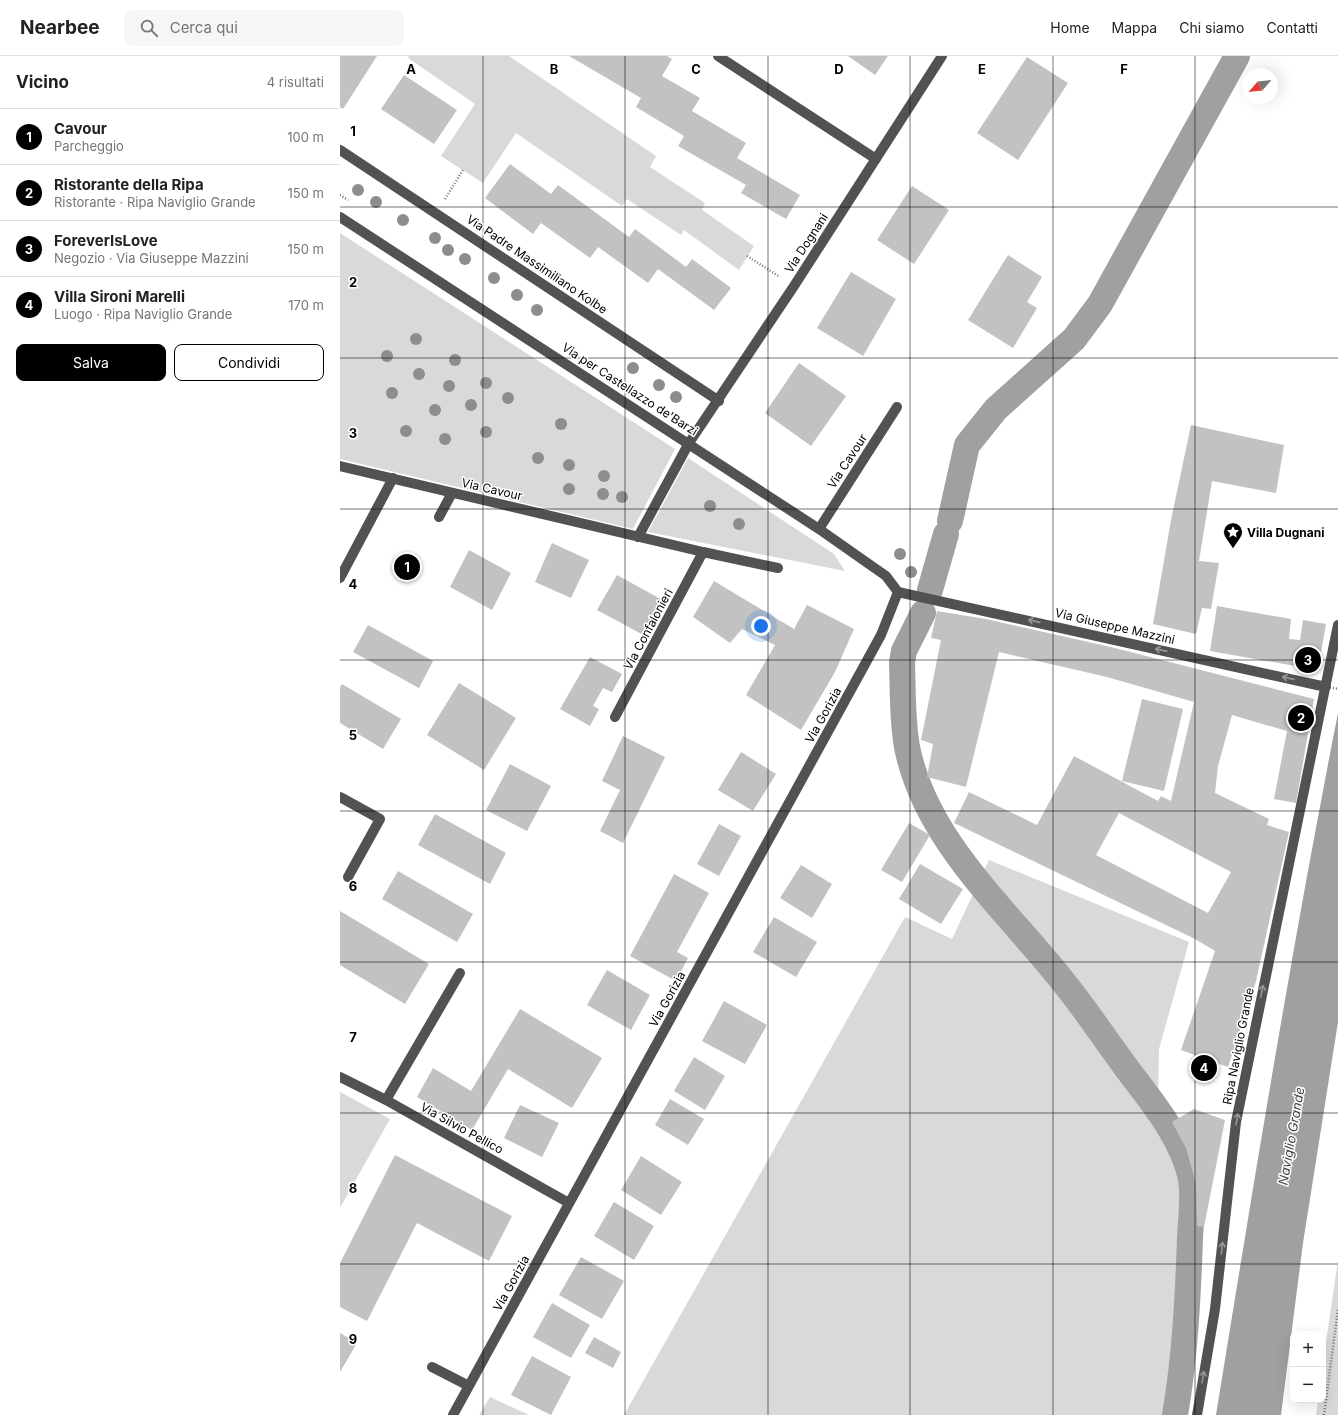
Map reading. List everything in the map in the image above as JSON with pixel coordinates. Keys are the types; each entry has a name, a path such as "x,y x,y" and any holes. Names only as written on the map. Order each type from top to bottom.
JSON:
{"street":[{"path":"718,56 876,159"},
{"name":"Via Dognani","path":"689,443 719,401 942,56"},
{"name":"Via Padre Massimiliano Kolbe","path":"340,150 719,401"},
{"name":"Via per Castellazzo de'Barzi","path":"340,217 819,529 886,576 898,592"},
{"name":"Via Cavour","path":"819,529 897,407"},
{"path":"638,537 689,443"},
{"name":"Via Cavour","path":"340,466 638,537 778,568"},
{"path":"340,578 393,478"},
{"path":"439,517 452,492"},
{"name":"Via Confalonieri","path":"615,717 703,552"},
{"name":"Via Giuseppe Mazzini","path":"898,592 1329,687"},
{"name":"Via Gorizia","path":"453,1415 881,635 898,592"},
{"name":"Ripa Naviglio Grande","path":"1197,1415 1215,1309 1236,1122 1329,687 1338,625"},
{"path":"340,797 380,819 348,877"},
{"path":"386,1100 460,973"},
{"name":"Via Silvio Pellico","path":"340,1077 386,1100 569,1203"},
{"path":"432,1367 469,1386"}],"path":[{"path":"436,213 463,170"},
{"path":"748,256 794,286"},
{"path":"1329,687 1338,689"},
{"path":"1324,1415 1338,1309"}],"shaded area":[{"path":"409,56 509,56 656,156 650,167 705,203 702,210 754,246 739,270 684,230 681,235 627,199 622,206 516,133 483,183 441,156 475,104 408,58"},
{"path":"340,233 675,449 633,529 340,459"},
{"path":"688,458 834,554 845,571 648,532"},
{"path":"989,860 1189,942 1159,1049 1158,1107 1180,1183 1195,1260 1169,1415 624,1415 905,917 952,939"},
{"path":"340,1092 390,1119 340,1208"},
{"path":"1338,1260 1338,1415 1316,1415 1318,1403 1326,1403 1326,1342"},
{"path":"490,1397 529,1415 479,1415"}],"water":[{"name":"Naviglio Grande","path":"1338,713 1338,1022 1303,1243 1292,1331 1290,1331 1290,1345 1281,1415 1216,1415 1259,1151 1321,800"}],"building":[{"path":"340,56 377,56 343,109 340,107"},
{"path":"569,56 667,56 672,59 662,76 700,98 692,111 746,143 737,158 800,195 786,219 741,193 746,185 678,146 684,136 636,107 641,98"},
{"path":"848,56 888,56 875,75"},
{"path":"1027,57 1068,83 1018,160 977,133"},
{"path":"404,75 457,110 434,144 381,109"},
{"path":"510,164 551,194 558,185 629,237 635,229 686,267 692,259 731,288 714,310 658,269 648,283 598,247 590,258 541,223 533,234 485,198"},
{"path":"912,186 949,210 914,264 877,240"},
{"path":"1008,255 1042,277 1027,302 1037,308 1013,348 968,320"},
{"path":"851,272 896,299 863,356 817,328"},
{"path":"799,363 846,396 811,446 765,413"},
{"path":"1191,425 1284,445 1276,493 1212,481 1199,561 1219,563 1211,609 1202,608 1196,634 1153,624 1171,520"},
{"path":"552,543 589,560 571,598 535,582"},
{"path":"469,550 511,573 492,610 450,587"},
{"path":"617,575 666,602 647,637 597,610"},
{"path":"714,581 794,629 807,605 854,629 835,672 801,730 746,695 775,645 742,629 730,643 693,617"},
{"path":"1217,606 1291,619 1289,639 1300,640 1303,620 1326,624 1318,670 1210,651"},
{"path":"937,611 986,619 1115,648 1314,699 1296,803 1274,799 1287,731 1232,715 1218,766 1215,793 1269,819 1267,825 1289,832 1256,981 1228,1067 1181,1050 1215,951 1195,939 954,823 969,792 1037,825 1074,756 1158,801 1161,796 1171,801 1194,702 1107,677 999,652 966,787 927,777 933,744 921,740 941,640 931,638","holes":["1119,813 1231,872 1208,913 1096,855"]},
{"path":"368,625 433,661 419,688 353,652"},
{"path":"590,657 622,674 612,692 603,688 593,706 599,709 590,726 560,709"},
{"path":"459,683 516,718 484,770 427,735"},
{"path":"342,684 401,719 383,749 340,723 340,687"},
{"path":"1142,699 1183,709 1164,791 1122,781"},
{"path":"623,736 665,757 623,843 600,831 620,790 602,781"},
{"path":"741,752 776,774 753,811 718,790"},
{"path":"510,764 551,786 527,831 486,810"},
{"path":"435,814 506,853 490,884 418,845"},
{"path":"909,823 930,835 902,882 881,870"},
{"path":"719,824 741,836 719,876 697,864"},
{"path":"920,864 963,889 941,924 899,899"},
{"path":"801,865 832,884 812,918 780,898"},
{"path":"398,871 473,914 457,942 382,899"},
{"path":"674,874 709,893 677,952 688,958 676,981 630,956"},
{"path":"340,911 429,964 405,1004 340,965"},
{"path":"774,917 817,942 796,977 753,952"},
{"path":"607,970 650,995 631,1030 587,1005"},
{"path":"724,1001 767,1025 745,1064 702,1041"},
{"path":"520,1009 602,1058 572,1108 508,1069 472,1130 417,1097 433,1068 471,1091"},
{"path":"694,1057 725,1076 705,1110 674,1091"},
{"path":"670,1099 704,1119 688,1145 655,1125"},
{"path":"520,1105 559,1123 542,1157 504,1138"},
{"path":"1194,1109 1225,1120 1204,1227 1197,1226 1196,1184 1186,1148 1172,1122"},
{"path":"395,1155 512,1216 489,1261 417,1223 367,1321 340,1307 340,1263"},
{"path":"641,1156 682,1182 661,1215 621,1190"},
{"path":"614,1202 654,1226 634,1260 594,1236"},
{"path":"581,1257 624,1281 602,1319 559,1295"},
{"path":"552,1303 590,1325 571,1358 533,1337"},
{"path":"340,1333 357,1343 340,1372"},
{"path":"594,1337 621,1352 613,1368 585,1353"},
{"path":"532,1356 571,1377 551,1415 511,1395"}],"waterway":[{"path":"950,521 967,445 996,409 1074,339 1100,304 1237,56"},
{"path":"930,590 946,534"},
{"path":"923,613 904,651 902,662 903,704 907,747 917,781 932,814 950,844 972,874 1065,984 1154,1105 1173,1133 1187,1163 1192,1186 1192,1208 1186,1327 1175,1415"}],"place":[{"name":"Villa Dugnani","path":"1233,549"},
{"name":"Cavour","path":"407,567"},
{"name":"ForeverIsLove","path":"1308,660"},
{"name":"Ristorante della Ripa","path":"1301,718"},
{"name":"Villa Sironi Marelli","path":"1204,1068"}]}
